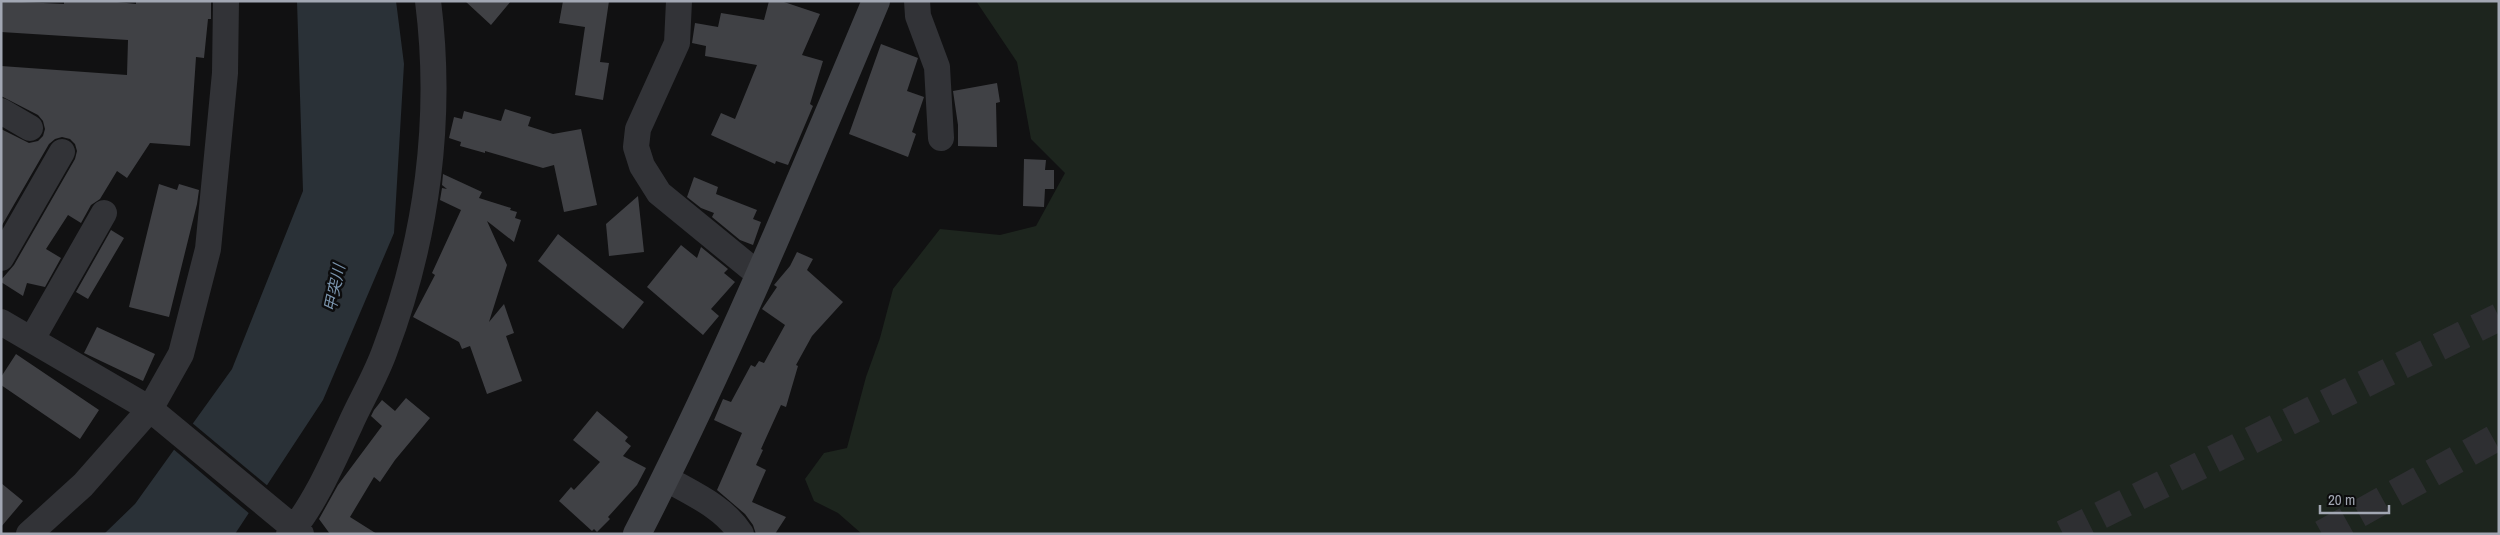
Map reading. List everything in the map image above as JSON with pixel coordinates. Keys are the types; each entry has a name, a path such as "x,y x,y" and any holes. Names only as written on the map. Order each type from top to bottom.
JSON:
{"street":[{"path":"29,534 82,484 150,409 181,354 208,249 225,72 226,1"},
{"path":"1,322 150,409 295,532 333,464 385,351 413,263 432,158 434,48 428,1"},
{"path":"679,1 677,43 638,129 636,147 642,166 659,193 758,274"},
{"path":"637,534 665,478 758,274 876,1"},
{"path":"917,1 918,16 937,68 942,138"},
{"path":"1,111 30,128"},
{"path":"1,258 62,152"},
{"path":"32,339 104,213"},
{"path":"665,478 718,509 733,521 741,534"}],"shaded area":[{"path":"976,1 2499,1 2499,534 862,534 838,513 814,501 805,479 824,453 847,448 893,289 940,229 1000,235 1036,226 1065,173 1031,139 1017,62"}],"water":[{"name":"甲突川","path":"297,1 396,1 404,64 394,233 323,400 235,534 104,534 135,504 232,369 303,191"}],"pier":[{"path":"191,422 269,487 251,515 172,448"}],"building":[{"path":"1,1 64,4 64,2 108,1 136,4 136,1 211,1 211,19 208,19 204,58 196,57 190,146 150,143 127,178 117,171 100,199 91,205 81,223 68,215 46,249 61,258 45,287 27,283 23,296 1,282 1,280 14,265 75,159 77,151 75,144 70,139 62,137 55,139 49,144 1,227 1,129 29,143 38,141 43,136 45,129 43,121 38,115 1,96 1,66 127,75 128,40 1,32"},
{"path":"465,1 511,1 491,25"},
{"path":"563,1 609,1 600,62 609,63 603,100 575,95 585,27 559,23"},
{"path":"769,1 781,1 820,14 802,55 823,61 810,104 813,106 788,165 776,161 775,164 711,135 721,113 735,119 757,65 705,56 706,46 692,43 695,23 718,27 721,13 764,20"},
{"path":"881,44 918,58 907,91 924,97 912,132 916,134 908,157 849,134"},
{"path":"997,83 1000,102 996,103 997,147 958,146 958,125 953,91"},
{"path":"505,109 531,117 528,126 553,134 581,129 597,205 564,212 554,165 543,168 485,151 485,153 460,146 461,142 449,138 454,117 462,119 464,111 501,121"},
{"path":"1024,159 1046,160 1045,170 1054,170 1054,189 1045,189 1044,207 1023,206"},
{"path":"443,174 482,192 479,198 511,208 510,210 517,212 515,218 521,220 514,242 487,221 507,265 489,322 504,304 514,333 506,336 522,381 487,394 470,346 462,349 459,342 413,317 435,275 432,273 461,210 440,200 442,188 447,189 442,185"},
{"path":"694,177 718,187 716,194 757,210 753,219 761,222 753,245 740,240 712,217 714,213 701,208 687,197"},
{"path":"159,184 177,190 179,184 199,190 169,317 129,307"},
{"path":"638,196 644,252 609,256 606,224"},
{"path":"111,230 124,238 88,299 76,292"},
{"path":"558,234 644,302 623,329 538,261"},
{"path":"681,245 697,258 701,247 728,269 724,273 735,282 711,309 719,316 703,335 647,287"},
{"path":"797,252 813,259 807,270 843,302 812,336 796,365 798,366 786,407 781,405 761,449 763,450 756,465 766,470 752,502 786,517 775,534 756,534 753,525 745,514 717,490 742,433 714,420 723,399 731,402 751,365 755,367 759,361 764,363 785,325 762,309 777,287 774,285 790,266"},
{"path":"97,327 155,354 143,381 84,353"},
{"path":"16,354 99,410 80,439 1,385 1,377"},
{"path":"406,398 430,418 395,460 380,482 374,477 350,517 377,534 330,534 319,519 338,485 382,426 371,416 374,410 382,400 395,411"},
{"path":"597,411 628,437 625,441 631,446 623,456 646,468 637,485 597,532 594,529 592,531 559,501 571,487 574,490 600,462 573,440"},
{"path":"1,483 23,501 1,527"}],"tunnel":[{"path":"2063,534 2499,317"},
{"path":"2322,534 2499,436"}]}
